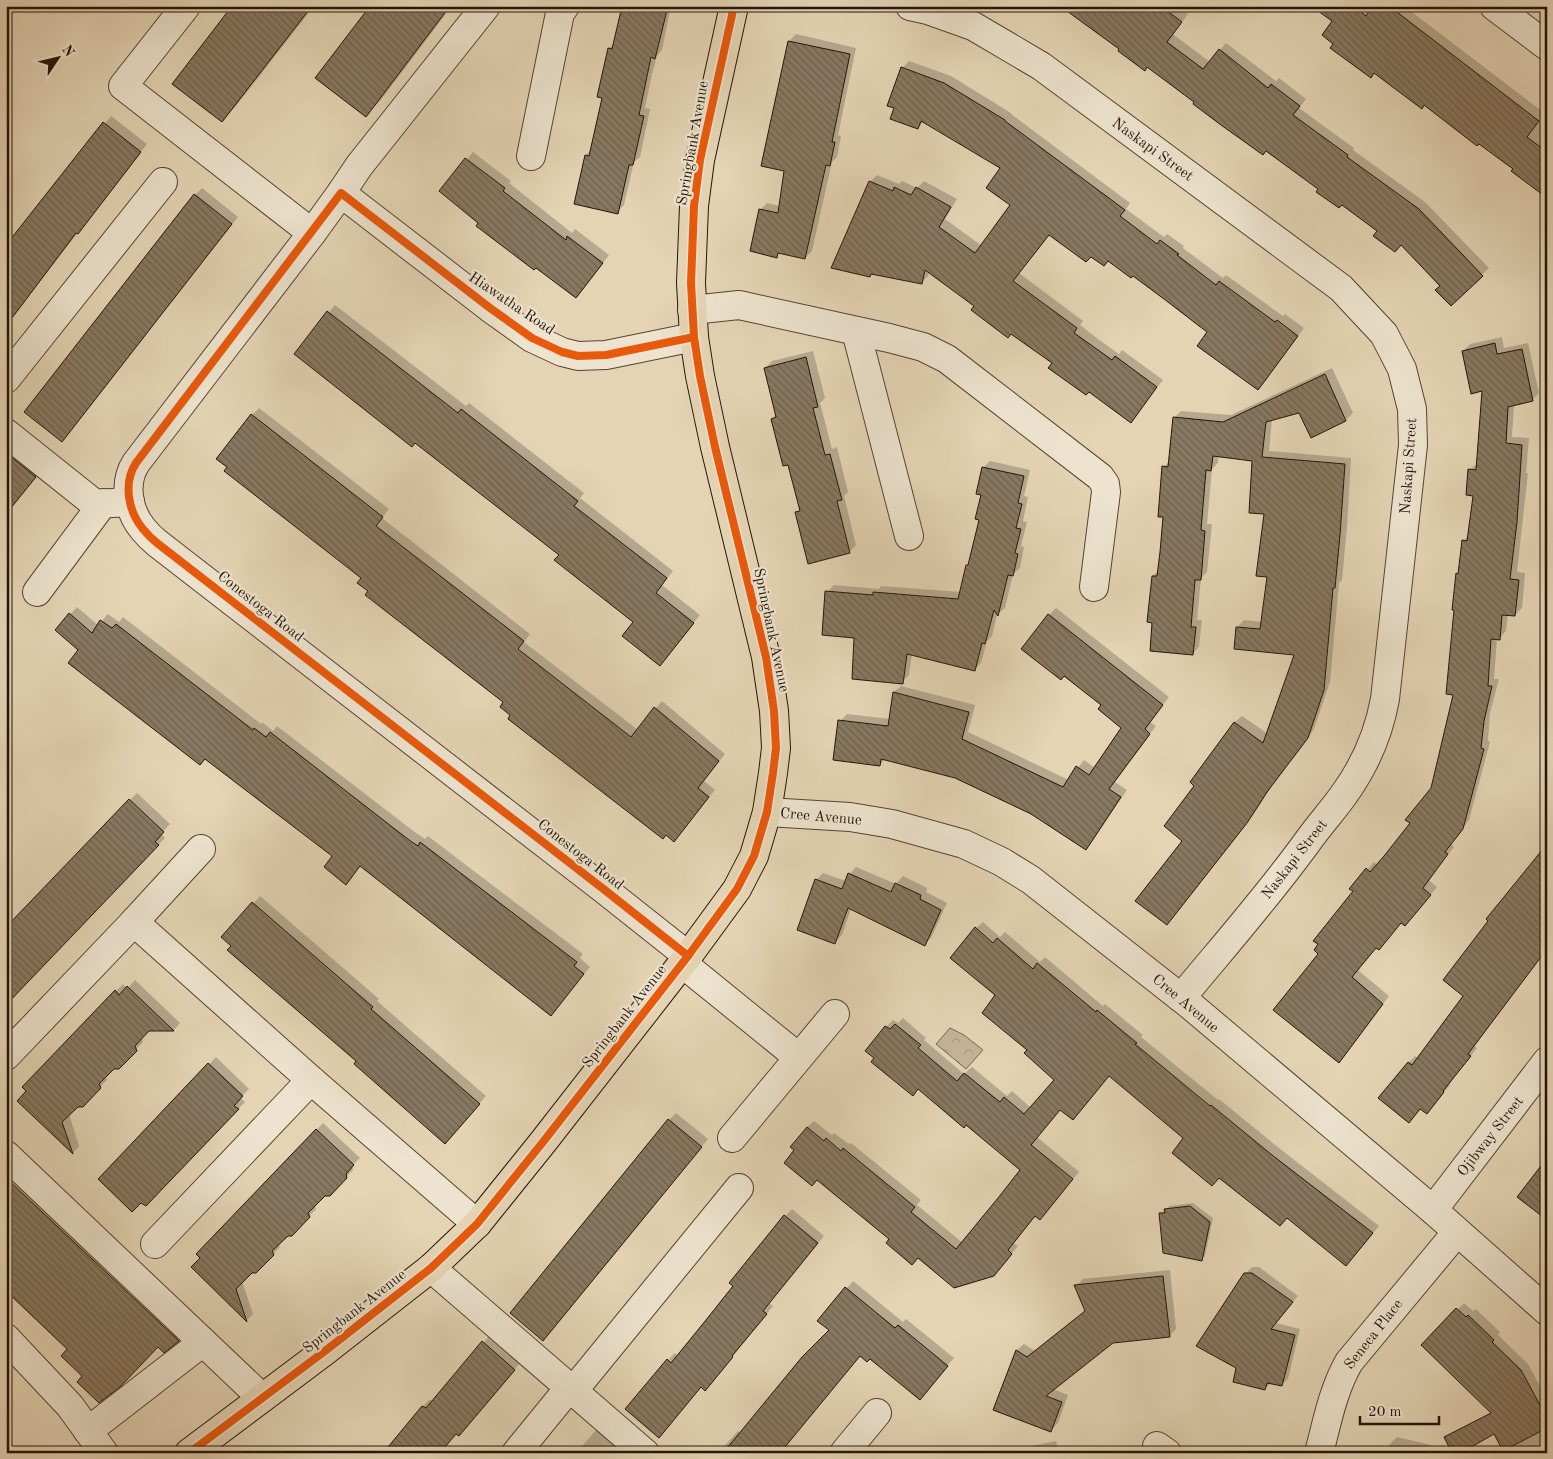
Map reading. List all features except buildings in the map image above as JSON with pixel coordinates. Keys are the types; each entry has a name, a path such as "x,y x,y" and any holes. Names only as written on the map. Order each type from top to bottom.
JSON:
{"main road":[{"name":"Springbank Avenue","path":"189,1453 431,1268 477,1224 685,960 737,889 754,856 767,812 776,748 774,711 769,672 715,447 700,376 692,310 691,257 694,206 700,160 734,6"}],"street":[{"path":"186,6 124,86 312,234"},
{"name":"Conestoga Road","path":"486,6 359,166 312,234 136,463 129,478 132,510 142,529 157,543 606,891 798,1057"},
{"path":"531,156 560,13 565,6"},
{"name":"Naskapi Street","path":"910,6 928,10 973,26 1041,66 1341,288 1384,334 1402,369 1407,386 1412,409 1413,445 1385,698 1383,712 1375,736 1347,791 1276,883 1181,998"},
{"path":"1494,6 1547,46"},
{"path":"6,379 163,182"},
{"name":"Hiawatha Road","path":"342,193 532,338 562,352 578,356 606,355 694,337"},
{"path":"692,310 739,305 890,338 935,352 1100,477 1105,484 1106,492 1094,587"},
{"path":"856,331 908,536"},
{"path":"6,433 95,504 130,502"},
{"path":"37,592 103,503"},
{"name":"Cree Avenue","path":"767,812 850,817 878,822 964,844 1002,862 1031,880 1181,998 1434,1210 1547,1311"},
{"path":"6,1056 201,849"},
{"path":"134,922 311,1080 477,1224"},
{"path":"732,1138 835,1014"},
{"name":"Ojibway Street","path":"1434,1210 1547,1061"},
{"path":"155,1244 311,1080"},
{"path":"6,1155 262,1398"},
{"path":"516,1453 739,1188"},
{"name":"Seneca Place","path":"1319,1453 1336,1390 1341,1375 1349,1362 1457,1232"},
{"path":"431,1268 645,1453"},
{"path":"6,1338 70,1406 104,1453"},
{"path":"88,1431 203,1342"},
{"path":"844,1453 877,1412"}],"green space":[{"path":"950,1028 964,1035 983,1050 966,1069 936,1044"}],"cycle path":[{"path":"189,1453 325,1351 431,1268 477,1224 688,956 737,889 754,856 767,812 773,773 776,748 774,711 766,657 715,447 700,376 694,337 691,283 694,206 700,160 734,6"},
{"path":"688,956 155,541 143,529 134,514 129,497 129,488 132,471 136,463 341,193 490,308 532,338 562,352 578,356 606,355 694,337"}]}
